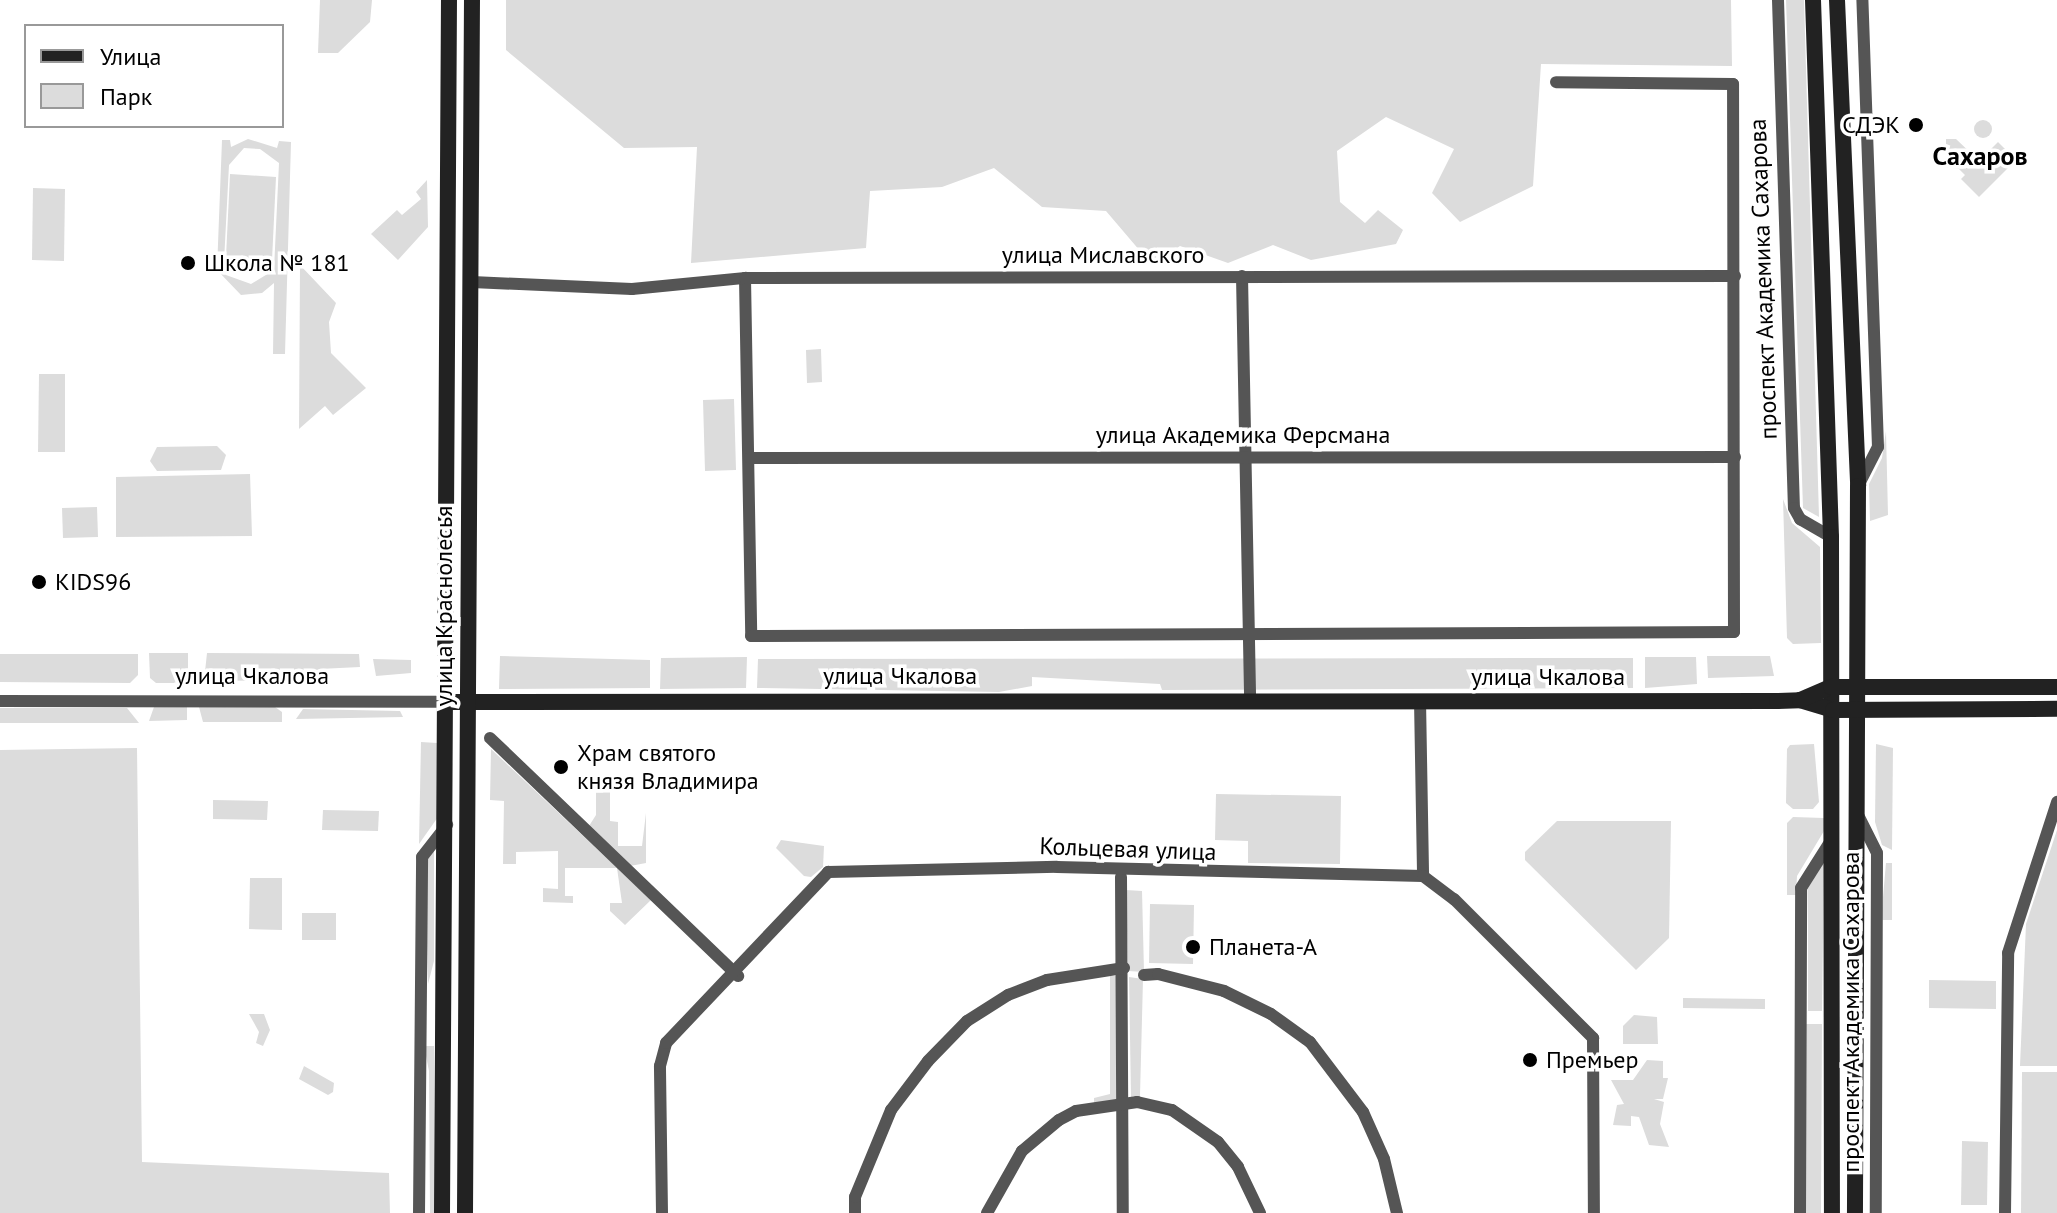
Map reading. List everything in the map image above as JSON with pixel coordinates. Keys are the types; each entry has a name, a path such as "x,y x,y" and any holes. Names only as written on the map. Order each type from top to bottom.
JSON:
{"street":[{"name":"улица Краснолесья","path":"442,1213 447,825 449,0"},
{"name":"улица Краснолесья","path":"465,1213 472,0"},
{"name":"проспект Академика Сахарова","path":"1778,0 1794,508 1800,519 1831,537"},
{"name":"проспект Академика Сахарова","path":"1813,0 1831,537 1832,1213"},
{"name":"проспект Академика Сахарова","path":"1837,0 1858,486 1855,1213"},
{"name":"проспект Академика Сахарова","path":"1858,486 1878,447 1862,0"},
{"path":"1556,82 1733,84 1735,457"},
{"path":"448,161 471,161"},
{"path":"1242,276 1248,456 1250,700"},
{"name":"улица Миславского","path":"472,282 632,289 745,278 1735,276"},
{"path":"745,278 750,458"},
{"name":"улица Чкалова","path":"750,458 751,636 1734,632 1735,457"},
{"name":"улица Академика Ферсмана","path":"750,458 1735,457"},
{"name":"улица Чкалова","path":"1800,700 1831,687 2057,687"},
{"path":"1420,700 1423,876 1454,899 1593,1038 1594,1213"},
{"name":"улица Чкалова","path":"0,701 1800,700 1833,710 1858,711 2057,709"},
{"path":"490,738 736,974"},
{"path":"2005,1213 2008,953 2057,802"},
{"name":"проспект Академика Сахарова","path":"1858,815 1877,853 1876,1213"},
{"path":"419,1213 422,857 447,825"},
{"name":"проспект Академика Сахарова","path":"1800,1213 1801,888 1832,839"},
{"name":"Кольцевая улица","path":"662,1213 660,1066 666,1043 736,974 828,872 1057,867 1423,876"},
{"path":"1121,877 1126,1102 1123,1213"},
{"path":"855,1213 860,1185 891,1110 928,1061 967,1021 1008,995 1047,980 1124,968"},
{"path":"1144,975 1224,991 1271,1014 1310,1042 1363,1112 1384,1159 1397,1213"},
{"path":"987,1213 1007,1171 1037,1137 1076,1111 1126,1102 1172,1110 1197,1124 1238,1167 1260,1213"}],"green space":[{"path":"320,0 372,0 370,22 338,53 318,53"},
{"path":"506,0 1731,0 1732,66 1541,64 1533,186 1460,222 1432,193 1454,149 1386,117 1337,151 1340,202 1365,223 1378,210 1403,230 1396,244 1311,260 1273,245 1228,263 1180,246 1152,265 1106,211 1042,207 994,168 942,187 870,191 866,248 691,263 697,147 624,148 506,50"},
{"path":"1786,0 1804,0 1819,517 1803,508"},
{"path":"1979,120 1987,120 1992,129 1990,136 1979,138 1974,133 1974,125"},
{"path":"248,139 277,148 279,141 291,142 285,354 273,354 274,283 262,293 241,295 217,270 222,140 230,140 231,147","holes":["244,148 260,149 279,163 274,270 251,284 226,275 229,165"]},
{"path":"1946,139 1956,139 1976,158 1975,165 1998,142 2016,160 1979,197 1961,179 1965,175 1959,169 1946,167"},
{"path":"230,174 276,177 272,260 226,257"},
{"path":"427,180 428,227 398,260 371,234 397,210 402,215 421,199 416,192"},
{"path":"33,188 65,189 64,261 32,260"},
{"path":"300,265 336,303 329,322 331,353 366,388 333,415 325,406 299,429"},
{"path":"821,349 822,382 807,383 806,350"},
{"path":"39,374 65,374 65,452 38,452"},
{"path":"734,399 736,470 705,471 703,400"},
{"path":"1886,431 1888,515 1870,521 1869,484 1882,458"},
{"path":"217,446 226,455 221,470 157,471 150,461 157,447"},
{"path":"250,474 252,536 116,537 116,477"},
{"path":"1783,499 1792,523 1820,547 1821,643 1793,644 1787,638"},
{"path":"97,507 98,537 63,538 62,508"},
{"path":"149,653 188,653 188,683 156,683 150,678"},
{"path":"207,653 359,654 360,667 319,669 318,676 293,680 204,681"},
{"path":"0,654 138,654 138,675 130,683 0,682"},
{"path":"500,656 650,660 650,688 499,689"},
{"path":"1707,656 1770,656 1774,676 1708,678"},
{"path":"747,657 746,688 660,689 661,658"},
{"path":"1645,657 1696,657 1697,684 1645,688"},
{"path":"1633,658 1633,688 1162,690 1160,684 1032,677 1032,686 999,692 757,688 758,659"},
{"path":"373,659 411,660 411,673 376,676"},
{"path":"187,706 187,720 149,721 154,707"},
{"path":"199,707 275,707 282,712 282,722 203,722"},
{"path":"0,708 127,708 139,723 0,723"},
{"path":"303,709 400,711 403,717 296,719"},
{"path":"421,742 437,743 438,817 419,844"},
{"path":"1814,744 1819,802 1813,809 1793,809 1786,803 1787,749 1790,745"},
{"path":"1876,744 1893,748 1892,850 1882,845 1875,822"},
{"path":"137,748 142,1162 389,1173 390,1213 0,1213 0,750"},
{"path":"491,749 651,900 625,925 610,911 610,903 622,903 617,868 565,868 565,896 573,896 573,903 543,902 543,888 558,889 558,851 516,852 516,864 503,864 504,801 490,800"},
{"path":"610,788 610,821 618,822 618,846 642,846 646,813 646,863 630,866 589,826 596,815 596,789"},
{"path":"1216,794 1341,796 1340,864 1248,863 1248,841 1215,840"},
{"path":"213,800 268,801 267,820 213,819"},
{"path":"323,810 379,811 378,831 322,830"},
{"path":"1793,817 1824,818 1824,831 1797,876 1796,895 1787,895 1787,823"},
{"path":"1557,821 1671,821 1669,938 1636,970 1525,860 1525,852"},
{"path":"2057,830 2057,1066 2020,1066 2026,924"},
{"path":"781,840 824,846 823,867 811,877 804,876 776,848"},
{"path":"434,844 434,961 428,984 425,860"},
{"path":"1824,862 1822,1011 1808,1011 1808,888"},
{"path":"1886,863 1892,863 1892,920 1881,920"},
{"path":"250,878 282,878 282,930 249,929"},
{"path":"1126,890 1142,891 1144,972 1128,971"},
{"path":"1150,904 1194,905 1193,964 1149,963"},
{"path":"302,913 336,913 336,940 302,940"},
{"path":"1110,976 1118,976 1121,1099 1094,1103 1094,1098 1110,1094"},
{"path":"1129,977 1143,979 1140,1096 1131,1097"},
{"path":"1929,980 1996,981 1996,1009 1929,1008"},
{"path":"1683,998 1765,999 1765,1009 1683,1008"},
{"path":"249,1014 264,1014 270,1030 263,1046 256,1043 259,1032"},
{"path":"1634,1015 1657,1017 1658,1044 1623,1044 1623,1026"},
{"path":"1806,1024 1822,1024 1821,1213 1805,1213"},
{"path":"424,1046 434,1046 435,1213 430,1213 429,1071"},
{"path":"1647,1060 1663,1061 1663,1078 1668,1078 1663,1099 1654,1099 1664,1102 1660,1124 1669,1147 1649,1145 1639,1117 1631,1116 1631,1126 1613,1125 1617,1105 1624,1104 1611,1080 1633,1080"},
{"path":"304,1066 334,1083 333,1092 328,1095 299,1079"},
{"path":"2022,1072 2057,1072 2057,1213 2021,1213"},
{"path":"1962,1141 1988,1142 1987,1205 1961,1205"}],"place":[{"name":"СДЭК","path":"1916,125"},
{"name":"Школа № 181","path":"188,263"},
{"name":"KIDS96","path":"39,582"},
{"name":"Храм святого князя Владимира","path":"561,767"},
{"name":"Планета-А","path":"1193,947"},
{"name":"Премьер","path":"1530,1060"}],"district":[{"name":"Сахаров","path":"1980,156"}]}
